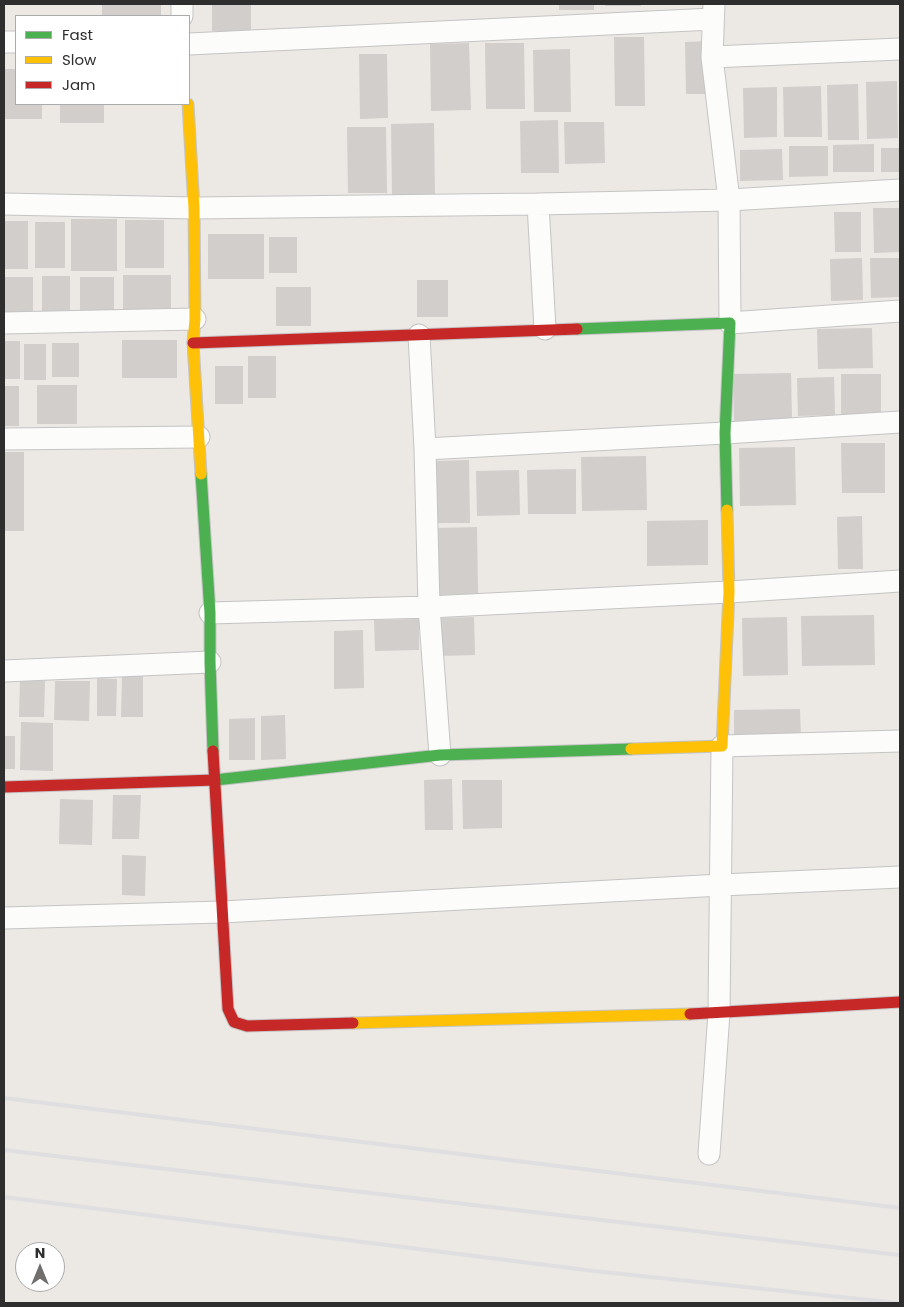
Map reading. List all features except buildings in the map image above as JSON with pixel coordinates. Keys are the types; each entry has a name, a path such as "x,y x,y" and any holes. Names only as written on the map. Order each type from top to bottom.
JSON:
{"street":[{"path":"190,44 713,12 712,57 729,200 730,323 725,433 729,592 722,746 718,1013 710,1154"},
{"path":"712,57 900,49"},
{"path":"188,105 194,208 195,320 193,342 210,613 214,780 228,1009 234,1022 247,1026 718,1013 900,1002"},
{"path":"4,204 194,208 538,204 729,200 900,190"},
{"path":"538,204 545,329"},
{"path":"193,342 730,323 900,311"},
{"path":"4,323 195,320"},
{"path":"419,335 425,449 429,607 440,755"},
{"path":"425,449 900,422"},
{"path":"4,439 199,437"},
{"path":"210,613 429,607 729,592 900,581"},
{"path":"4,671 210,662"},
{"path":"4,787 214,780 440,755 900,741"},
{"path":"4,918 222,912 900,877"}],"railway":[{"path":"4,1098 900,1208"},
{"path":"4,1150 900,1255"},
{"path":"4,1197 594,1271 898,1303"}],"traffic: fast":[{"path":"577,329 730,323 725,433 727,510"},
{"path":"201,474 210,613 213,751"},
{"path":"215,780 440,755 631,749"}],"traffic: slow":[{"path":"188,105 194,208 195,319 193,343 201,474"},
{"path":"631,749 722,746 729,592 727,510"},
{"path":"353,1023 690,1014"}],"traffic: jam":[{"path":"193,343 577,329"},
{"path":"213,751 228,1009 234,1022 247,1026 353,1023"},
{"path":"4,787 215,780"},
{"path":"690,1014 900,1002"}]}
